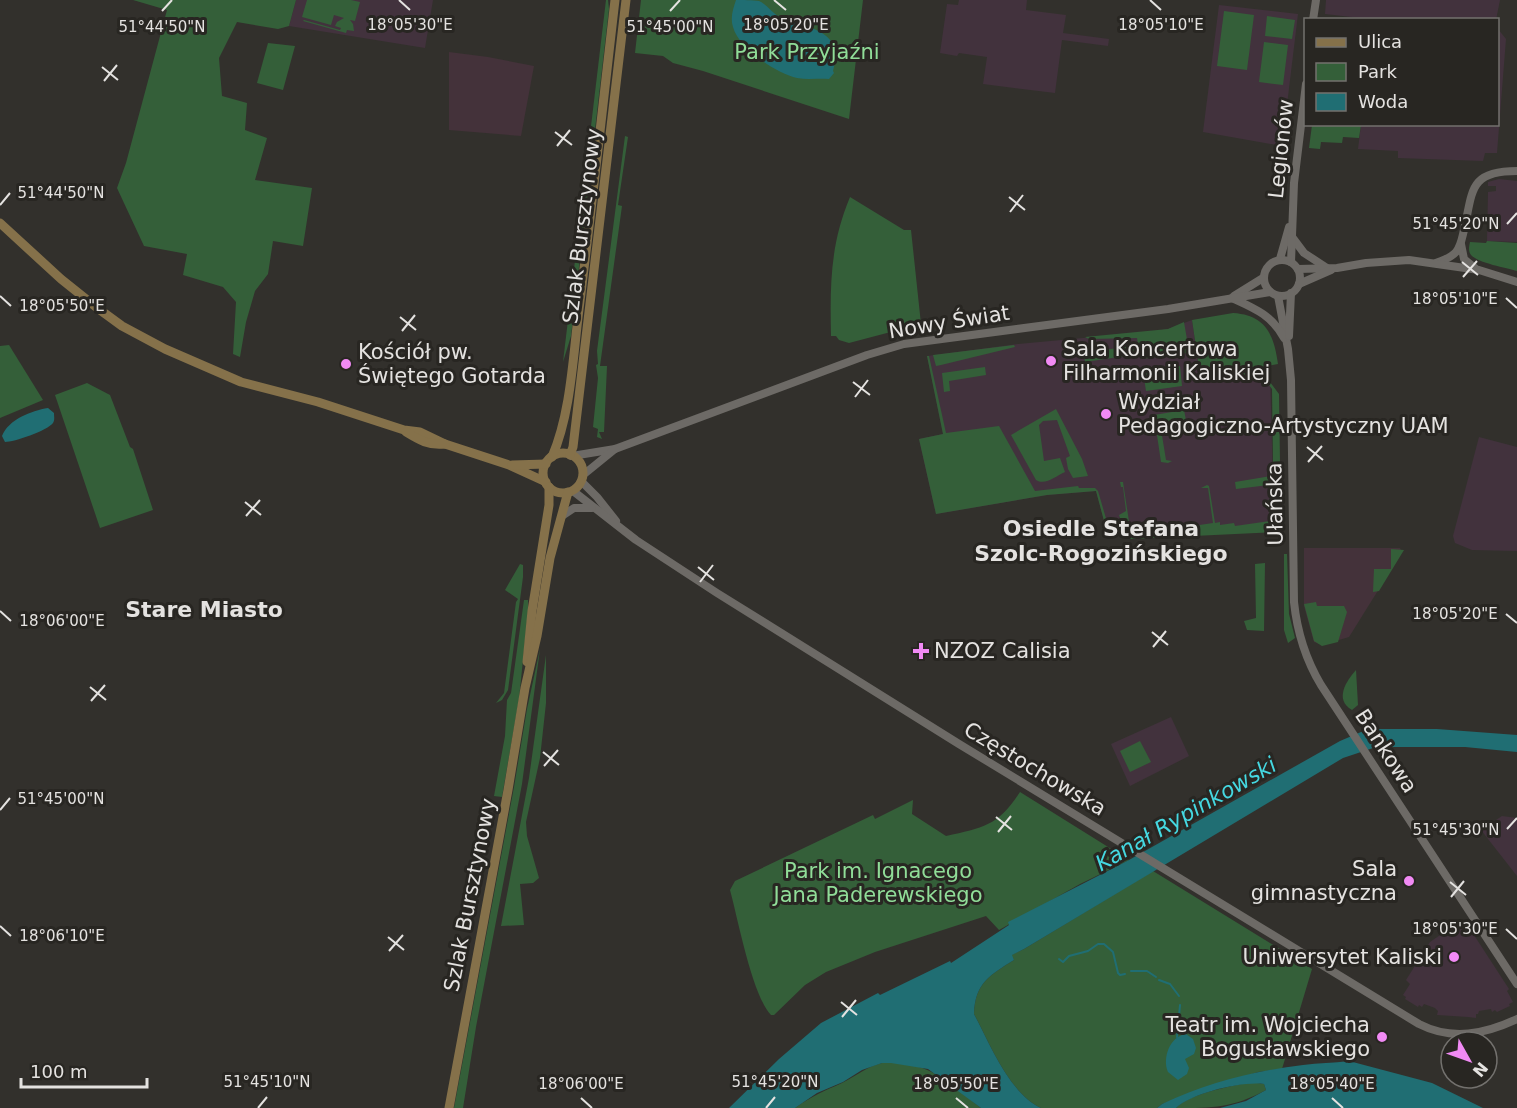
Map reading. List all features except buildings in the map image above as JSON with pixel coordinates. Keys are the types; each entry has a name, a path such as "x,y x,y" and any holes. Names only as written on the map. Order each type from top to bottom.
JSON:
{"main road":[{"name":"Szlak Bursztynowy","path":"549,460 558,441 567,400 615,0"},
{"name":"Szlak Bursztynowy","path":"571,455 626,0"},
{"path":"0,223 74,290 117,322 147,340 241,382 318,402 404,430 420,432 445,444 509,465 558,492 570,492 582,478 580,462 571,455 562,454 549,460 509,465"},
{"path":"548,485 544,473 549,460"},
{"name":"Szlak Bursztynowy","path":"525,688 530,631 549,505 548,485"},
{"name":"Szlak Bursztynowy","path":"449,1108 551,552 570,492"}],"street":[{"path":"1313,18 1316,0"},
{"name":"Legionów","path":"1295,266 1292,218 1304,93"},
{"path":"1435,263 1453,255 1461,244 1473,190 1484,176 1494,171 1517,171"},
{"name":"Legionów","path":"1280,259 1292,218"},
{"path":"1292,237 1304,253 1332,268"},
{"path":"1461,244 1464,259 1479,270"},
{"path":"1332,268 1299,284 1291,293 1274,294 1265,285 1263,278 1268,265 1280,259 1295,266 1332,268 1381,261 1435,263 1479,270 1517,282"},
{"path":"1295,266 1299,284"},
{"name":"Nowy Świat","path":"1231,298 1263,278"},
{"name":"Ułańska","path":"1291,293 1288,349 1291,399 1294,602 1308,657"},
{"name":"Nowy Świat","path":"571,455 615,449 857,359 904,344 1274,294"},
{"name":"Ułańska","path":"1274,294 1288,349"},
{"path":"1231,298 1256,309 1271,319 1283,336 1288,349"},
{"path":"574,437 581,447 592,453"},
{"name":"Nowy Świat","path":"582,478 615,449"},
{"name":"Częstochowska","path":"582,478 621,528"},
{"name":"Częstochowska","path":"570,492 655,553 724,597 1419,1024 1436,1031 1469,1034 1490,1030 1517,1019"},
{"path":"562,516 574,508 595,508"},
{"name":"Bankowa","path":"1308,657 1316,676 1369,759 1517,984"}],"shaded area":[{"path":"296,0 433,0 425,48 289,26"},
{"path":"959,0 1027,0 1026,10 1066,15 1063,33 1109,39 1108,46 1062,40 1055,93 983,84 987,57 940,53 947,4 958,5"},
{"path":"1326,0 1500,0 1496,18 1360,18 1325,14"},
{"path":"1219,5 1298,14 1282,146 1203,132"},
{"path":"1499,30 1506,39 1497,153 1485,153 1483,161 1398,158 1398,151 1358,149 1361,126 1499,126"},
{"path":"449,52 534,66 521,136 449,130"},
{"path":"1499,179 1517,181 1517,242 1487,241 1488,192 1496,191 1496,186 1488,186 1488,182"},
{"name":"Wydział Pedagogiczno-Artystyczny UAM","path":"1192,320 1198,361 1205,376 1270,366 1274,526 1131,529 1107,532 1096,491 1047,495 936,514 919,439 943,434 927,356 1018,344 1148,332 1168,329"},
{"path":"1479,437 1517,447 1517,551 1472,550 1455,543 1453,536"},
{"path":"1304,548 1400,548 1402,552 1349,637 1322,645 1314,642 1304,606"},
{"path":"1171,717 1189,756 1130,786 1111,744"},
{"path":"1502,816 1517,818 1517,876 1481,830"},
{"name":"Uniwersytet Kaliski","path":"1458,925 1472,932 1509,989 1507,991 1513,1002 1509,1004 1510,1006 1497,1012 1495,1010 1492,1012 1491,1009 1479,1011 1476,1018 1437,1015 1438,1011 1435,1008 1424,1004 1418,1007 1405,999 1403,995 1410,984 1406,980 1430,942"}],"green space":[{"path":"133,0 296,0 289,26 278,29 237,22 219,58 222,96 247,103 245,130 267,138 255,180 312,188 303,246 273,241 268,274 255,291 246,322 240,357 233,354 236,302 223,287 183,275 187,254 144,246 117,188 126,163 167,10"},
{"path":"307,0 360,2 355,21 350,20 354,31 347,30 346,33 303,21 340,30 341,28 335,26 344,18 334,15 331,25 302,17"},
{"path":"606,0 608,0 609,9 571,336 563,362"},
{"name":"Park Przyjaźni","path":"641,0 863,0 849,119 673,63 663,56 635,53"},
{"path":"1224,11 1254,15 1247,70 1217,66"},
{"path":"1267,16 1295,20 1292,39 1265,36"},
{"path":"1264,42 1288,45 1283,85 1259,82"},
{"path":"268,43 295,46 283,90 257,83"},
{"path":"1312,126 1361,126 1359,138 1343,137 1342,143 1321,142 1320,149 1309,148"},
{"path":"625,136 628,137 618,205 622,206 600,366 607,366 604,432 599,432 602,439 597,437 598,429 593,427 598,378 597,351"},
{"path":"850,197 904,230 911,230 921,324 849,343 839,340 836,336 831,336 831,300 838,232"},
{"path":"1487,241 1517,243 1517,271 1486,263 1471,255 1470,242 1486,243"},
{"path":"1233,313 1261,322 1271,336 1278,364 1205,377 1198,361 1192,320"},
{"path":"1184,322 1189,351 1187,353 1141,359 1139,354 1085,362 1084,353 1138,345 1137,338 1089,339 1085,337 1168,329"},
{"path":"9,345 43,400 0,418 0,346"},
{"path":"1014,345 1015,347 936,366 933,355"},
{"path":"927,356 929,356 946,433 999,426 1035,491 1078,486 1079,488 1095,488 1098,491 1110,532 1107,532 1096,491 1047,495 936,514 919,439 943,434"},
{"path":"1180,366 1182,386 1146,391 1143,371"},
{"path":"985,367 986,375 949,381 950,391 944,392 942,373"},
{"path":"1261,370 1279,394 1280,462 1273,465 1272,389 1262,376 1230,381 1230,379 1210,382 1209,379"},
{"path":"87,383 110,395 130,447 133,449 153,510 100,528 55,395"},
{"path":"1056,409 1082,459 1088,476 1073,478 1066,458 1070,456 1057,420 1043,421 1039,425 1044,461 1060,458 1065,472 1047,481 1039,482 1011,435"},
{"path":"1184,410 1186,420 1160,423 1166,460 1172,461 1161,462 1154,415"},
{"path":"1271,476 1271,482 1280,482 1281,491 1274,492 1274,497 1281,497 1281,528 1275,532 1131,539 1126,535 1119,515 1126,511 1123,487 1120,482 1123,482 1130,528 1178,525 1179,528 1213,523 1208,488 1201,488 1207,485 1209,486 1215,523 1220,522 1220,525 1234,523 1235,526 1270,521 1269,485 1236,489 1235,482"},
{"path":"1391,549 1404,550 1379,591 1373,592 1374,569 1391,569"},
{"path":"1284,554 1287,554 1289,614 1295,638 1288,643 1284,630"},
{"path":"1265,563 1264,631 1247,630 1244,621 1256,618 1255,564"},
{"path":"520,564 523,565 523,577 508,690 502,700 496,703 504,693 518,599 505,590"},
{"path":"524,600 528,600 528,611 519,699 502,797 494,796 505,736 507,700 511,693"},
{"path":"1316,602 1317,606 1344,606 1347,612 1338,642 1322,646 1314,641 1304,604"},
{"path":"540,649 522,784 463,1108 454,1108 527,709"},
{"path":"546,655 546,703 540,758 526,822 527,836 539,878 533,883 520,884 524,925 501,926 529,778"},
{"path":"1356,670 1358,705 1352,710 1347,706 1343,696 1349,679"},
{"path":"1140,741 1151,762 1130,772 1120,751"},
{"name":"Park im. Ignacego Jana Paderewskiego","path":"1020,792 1129,860 1080,884 999,930 986,916 875,952 826,972 805,985 774,1015 771,1015 758,991 746,956 730,890 735,881 873,815 875,819 913,800 912,814 946,836 989,823 1005,812"},
{"path":"1153,871 1312,969 1282,1069 1258,1072 1162,1104 1157,1108 1041,1108 1019,1091 994,1053 974,1014 977,995 985,981 1014,960 1011,955"},
{"path":"882,1063 899,1063 925,1069 947,1081 981,1108 795,1108 818,1094"},
{"path":"1250,1082 1264,1084 1266,1090 1233,1104 1176,1108 1200,1094"}],"water":[{"path":"736,0 759,1 779,17 822,33 834,47 834,73 829,79 797,78 759,59 743,44 733,27 732,17"},
{"path":"48,408 54,413 54,422 50,426 30,436 5,442 2,436 15,420"},
{"path":"1368,729 1437,729 1517,735 1517,752 1465,747 1376,747 1343,758 1012,955 1014,960 998,970 981,987 977,995 974,1014 1010,1080 1030,1101 1041,1108 981,1108 928,1069 882,1063 862,1070 843,1082 817,1093 795,1108 729,1108 779,1059 821,1023 878,993 880,995 950,961 951,963 1009,925 1008,922 1129,860 1340,741"},
{"path":"1186,1034 1193,1039 1196,1048 1194,1054 1185,1059 1189,1068 1187,1074 1178,1080 1168,1072 1167,1054 1172,1043"},
{"path":"1349,1061 1432,1083 1439,1086 1439,1090 1446,1090 1483,1108 1220,1108 1246,1101 1266,1090 1264,1084 1243,1084 1205,1093 1176,1108 1157,1108 1213,1084 1248,1074 1303,1065"}],"waterway":[{"path":"1059,959 1063,962 1069,956 1088,951 1098,944 1104,944 1113,952 1118,973 1125,974"},
{"path":"1131,971 1147,971 1156,977"},
{"path":"1159,980 1170,984 1179,996"},
{"path":"1177,1037 1180,1005"}],"place":[{"name":"Sala Koncertowa Filharmonii Kaliskiej","path":"1051,361"},
{"name":"Kościół pw. Świętego Gotarda","path":"346,364"},
{"name":"Wydział Pedagogiczno-Artystyczny UAM","path":"1106,414"},
{"name":"NZOZ Calisia","path":"921,651"},
{"name":"Sala gimnastyczna","path":"1409,881"},
{"name":"Uniwersytet Kaliski","path":"1454,957"},
{"name":"Teatr im. Wojciecha Bogusławskiego","path":"1382,1037"}],"district":[{"name":"Osiedle Stefana Szolc-Rogozińskiego","path":"1101,540"},
{"name":"Stare Miasto","path":"204,609"}],"water label":[{"name":"Kanał Rypinkowski","path":"1186,814"}]}
